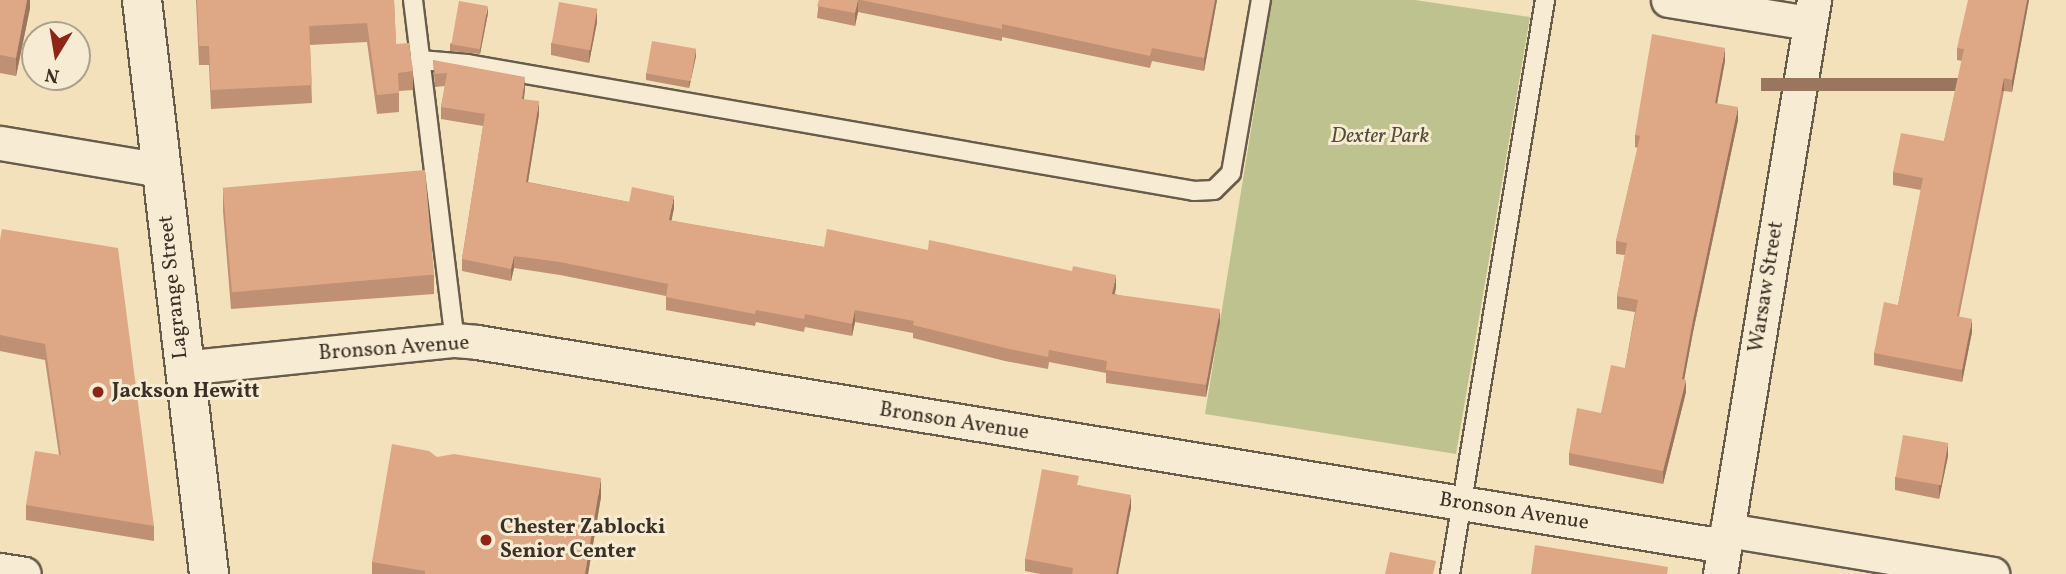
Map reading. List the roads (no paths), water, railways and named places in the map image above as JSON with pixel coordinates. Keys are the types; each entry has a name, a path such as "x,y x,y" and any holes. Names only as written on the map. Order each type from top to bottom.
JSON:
{"main road":[{"name":"Lagrange Street","path":"142,0 182,368 209,574"}],"street":[{"path":"1668,0 1812,12"},
{"name":"Warsaw Street","path":"1724,550 1812,12"},
{"path":"0,143 161,170"},
{"name":"Bronson Avenue","path":"182,368 455,340 1462,503 1724,550 1992,574"},
{"path":"0,570 24,574"}],"lane":[{"path":"412,0 455,340"},
{"path":"420,61 468,64 1181,189 1214,190 1231,173 1261,0"},
{"path":"1450,574 1545,0"}],"place":[{"name":"Jackson Hewitt","path":"98,392"},
{"name":"Chester Zablocki Senior Center","path":"486,540"}],"park label":[{"name":"Dexter Park","path":"1380,137"}]}
